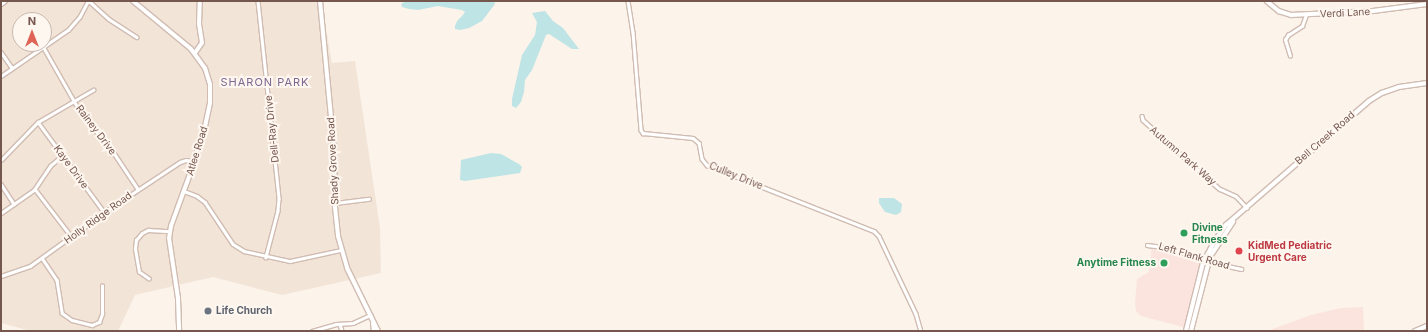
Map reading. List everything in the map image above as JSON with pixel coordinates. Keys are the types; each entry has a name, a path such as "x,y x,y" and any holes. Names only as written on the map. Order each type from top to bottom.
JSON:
{"main road":[{"name":"Atlee Road","path":"133,1 196,53 206,72 210,97 206,119 194,161 170,231 169,247 178,298 179,331"},
{"name":"Shady Grove Road","path":"320,1 334,148 337,229 341,250 347,268 378,331"},
{"name":"Shady Grove Road","path":"371,315 374,331"},
{"path":"1415,331 1427,326"}],"street":[{"path":"1,4 5,1"},
{"path":"52,42 73,26 89,1 102,14 137,38"},
{"path":"196,53 202,43 199,24 200,1"},
{"name":"Dell-Ray Drive","path":"258,1 279,199 278,211 266,257"},
{"name":"Culley Drive","path":"628,1 633,32 641,130 643,133 693,138 699,143 702,159 707,165 874,231 879,236 916,314 921,331"},
{"name":"Verdi Lane","path":"1267,1 1284,13 1306,15 1373,11 1427,4"},
{"path":"1413,1 1414,6"},
{"path":"1290,56 1285,40 1288,35 1302,26 1306,15"},
{"path":"1,52 12,68"},
{"path":"1,76 38,52"},
{"name":"Rainey Drive","path":"46,52 74,100 138,189"},
{"name":"Bell Creek Road","path":"1186,331 1207,261 1218,235 1226,225 1236,218 1369,101 1382,93 1399,87 1427,83"},
{"path":"1,160 38,122 93,90"},
{"name":"Autumn Park Way","path":"1142,116 1143,120 1198,170 1220,188 1236,196 1247,208"},
{"name":"Kaye Drive","path":"38,122 104,212"},
{"path":"1,213 35,189 50,166 63,156"},
{"name":"Holly Ridge Road","path":"1,276 24,269 42,258 104,212 180,162 189,160 194,161"},
{"path":"1,184 14,204"},
{"path":"35,189 71,236"},
{"path":"184,191 197,196 205,202 236,247 244,251 284,261 295,261 341,250"},
{"path":"335,203 369,199"},
{"path":"149,279 139,272 136,257 136,240 142,233 148,230 170,231"},
{"name":"Left Flank Road","path":"1147,245 1174,248 1207,261 1241,269"},
{"path":"42,258 57,280 62,312 65,316 72,320 92,324 99,322 102,311 102,286"},
{"name":"Bell Creek Road","path":"1191,331 1207,261"},
{"path":"312,331 340,324 353,323 371,315"},
{"path":"340,324 342,331"}],"shaded area":[{"path":"1,1 321,1 332,63 355,61 380,228 381,273 282,295 213,277 135,295 118,331 31,331 1,323"},
{"path":"1152,245 1165,246 1205,261 1187,328 1141,316 1136,311 1135,303 1137,279 1149,272"},
{"path":"1363,307 1364,331 1267,331 1311,315 1341,308"}],"water":[{"path":"406,1 494,1 495,4 482,21 469,28 460,30 455,29 455,26 457,21 465,12 462,10 438,6 418,10 409,9 402,7 401,4"},
{"path":"545,11 553,21 563,28 579,49 572,49 549,34 546,35 532,70 525,80 521,102 516,108 512,106 512,99 522,55 535,35 537,22 532,13"},
{"path":"491,153 501,154 519,164 522,167 520,173 465,181 460,180 461,160"},
{"path":"879,198 894,198 902,204 901,212 896,215 885,212 879,203"}],"place":[{"name":"Divine Fitness","path":"1184,233"},
{"name":"KidMed Pediatric Urgent Care","path":"1239,251"},
{"name":"Anytime Fitness","path":"1164,263"},
{"name":"Life Church","path":"208,311"}],"district":[{"name":"SHARON PARK","path":"265,82"}]}
